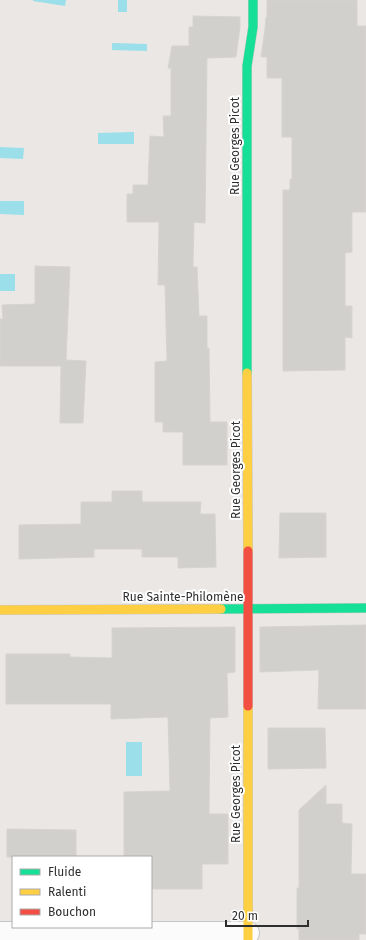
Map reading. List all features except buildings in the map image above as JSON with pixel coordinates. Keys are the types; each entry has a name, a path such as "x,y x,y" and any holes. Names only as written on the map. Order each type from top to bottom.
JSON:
{"street":[{"name":"Rue Georges Picot","path":"248,936 247,66 253,26 253,0"},
{"name":"Rue Sainte-Philomène","path":"0,610 366,608"},
{"path":"0,933 248,936"}],"water":[{"path":"33,0 66,0 65,6"},
{"path":"118,0 127,0 127,12 118,12"},
{"path":"112,43 147,44 147,51 112,50"},
{"path":"134,132 134,144 98,144 98,133"},
{"path":"0,147 24,148 23,159 0,158"},
{"path":"0,201 24,201 24,215 0,214"},
{"path":"0,274 15,274 15,291 0,291"},
{"path":"126,742 142,742 142,776 126,776"}],"traffic: fast":[{"path":"247,373 247,66 253,27 253,0"},
{"path":"221,609 366,608"}],"traffic: slow":[{"path":"247,373 248,551"},
{"path":"0,610 221,609"},
{"path":"248,706 248,940"}],"traffic: jam":[{"path":"248,551 248,706"}]}
